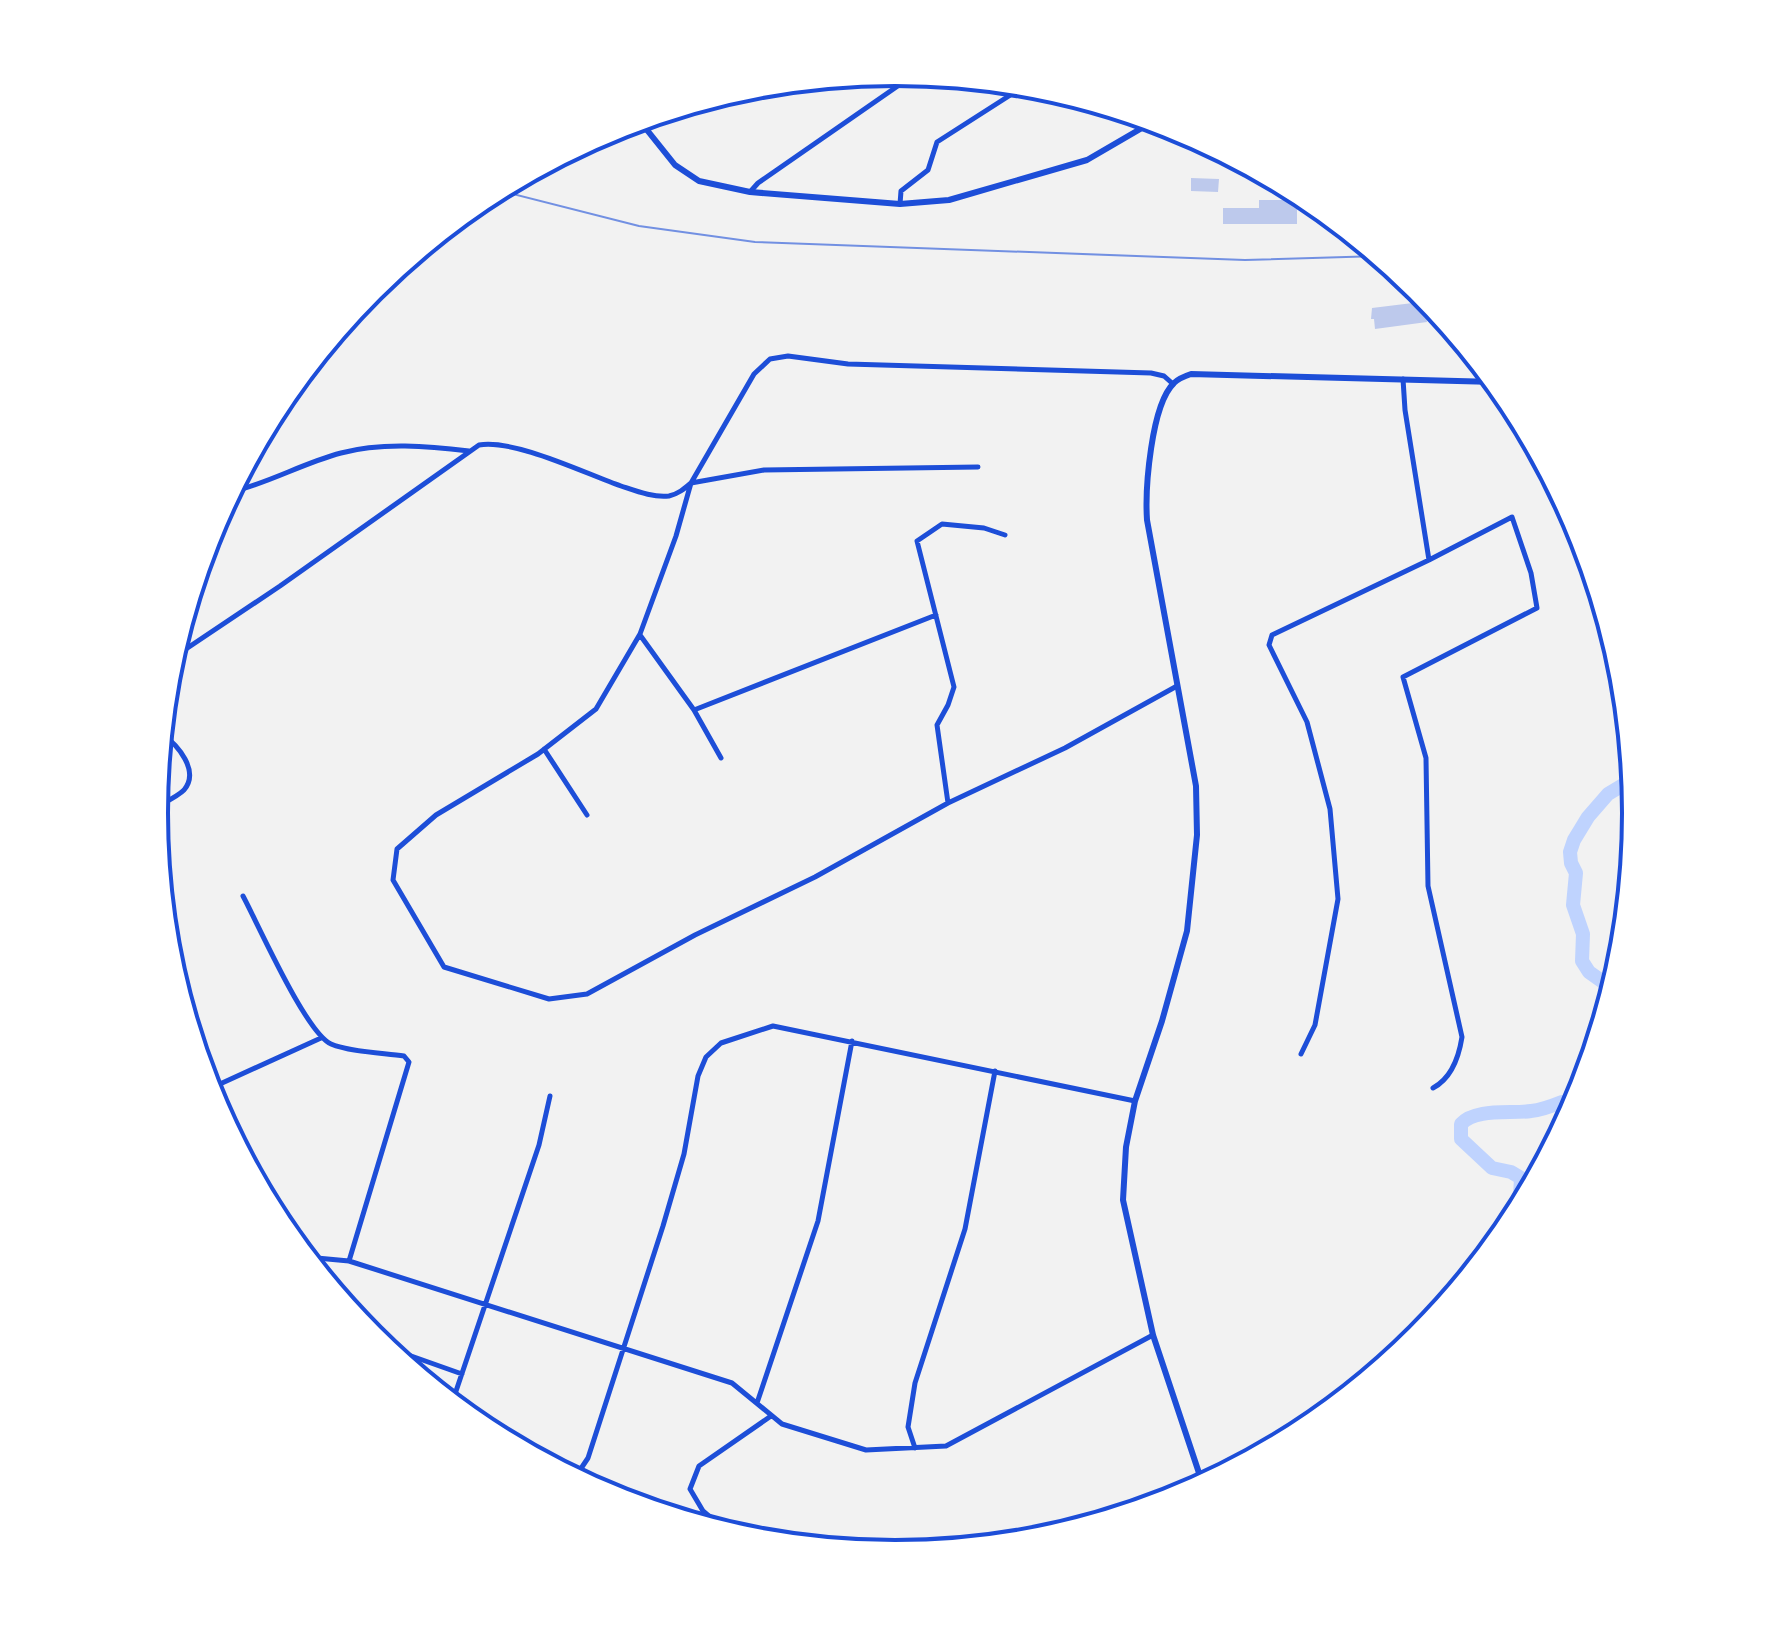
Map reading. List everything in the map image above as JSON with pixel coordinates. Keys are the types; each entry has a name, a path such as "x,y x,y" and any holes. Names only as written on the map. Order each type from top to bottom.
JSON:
{"main road":[{"path":"647,130 675,165 699,181 750,192 900,204 949,200 1087,160 1140,129"},
{"path":"1199,1473 1153,1335 1123,1200 1126,1147 1135,1101 1162,1021 1187,931 1197,835 1196,786 1149,536 1146,501 1153,442 1162,407 1173,384 1185,376 1198,374 1480,382"}],"street":[{"path":"750,192 758,183 898,86"},
{"path":"900,204 901,191 928,170 937,142 1010,95"},
{"path":"1173,384 1164,376 1151,373 848,364 788,356 766,362 745,387 691,483 676,536 640,634 596,709 544,749 436,815 397,849 393,880 444,967 549,999 587,994 695,935 815,877 948,803 1065,748 1177,686"},
{"path":"1403,379 1405,410 1429,560"},
{"path":"188,648 469,451 489,443 517,447 635,491 661,496 678,493 691,483 764,470 978,467"},
{"path":"244,489 356,449 411,447 469,451"},
{"path":"1301,1054 1315,1025 1338,899 1330,809 1307,722 1269,645 1272,635 1512,517 1531,573 1537,608 1403,677 1426,758 1428,886 1462,1037 1459,1058 1441,1084 1433,1088"},
{"path":"948,803 937,725 954,687 917,541 942,524 984,528 1005,535"},
{"path":"694,710 936,615"},
{"path":"640,634 694,710 721,758"},
{"path":"169,800 184,790 190,775 188,762 172,745"},
{"path":"544,749 587,815"},
{"path":"243,896 305,1016 321,1038 332,1044 404,1056 409,1062 349,1261"},
{"path":"581,1468 588,1458 625,1349 684,1154 698,1076 706,1057 721,1043 773,1026 1135,1101"},
{"path":"221,1083 321,1038"},
{"path":"757,1403 818,1221 852,1041"},
{"path":"915,1448 908,1427 915,1383 965,1229 995,1071"},
{"path":"456,1392 539,1145 550,1096"},
{"path":"321,1258 349,1261 732,1383 782,1424 866,1450 946,1446 1153,1335"},
{"path":"412,1356 462,1374"},
{"path":"708,1515 690,1489 699,1466 771,1416"}],"building":[{"path":"1191,178 1219,179 1218,192 1191,191"},
{"path":"1259,200 1285,200 1297,208 1297,224 1223,224 1223,208 1259,208"},
{"path":"1414,303 1427,322 1375,329 1374,319 1371,319 1372,308"}],"waterway":[{"path":"1603,982 1589,972 1582,961 1583,934 1573,905 1576,873 1570,852 1588,817 1608,794 1621,786"},
{"path":"1521,1184 1521,1178 1511,1172 1492,1168 1461,1139 1461,1124 1484,1114 1535,1110 1562,1102"}],"railway":[{"path":"514,194 639,226 755,242 1245,260 1363,256"}]}
